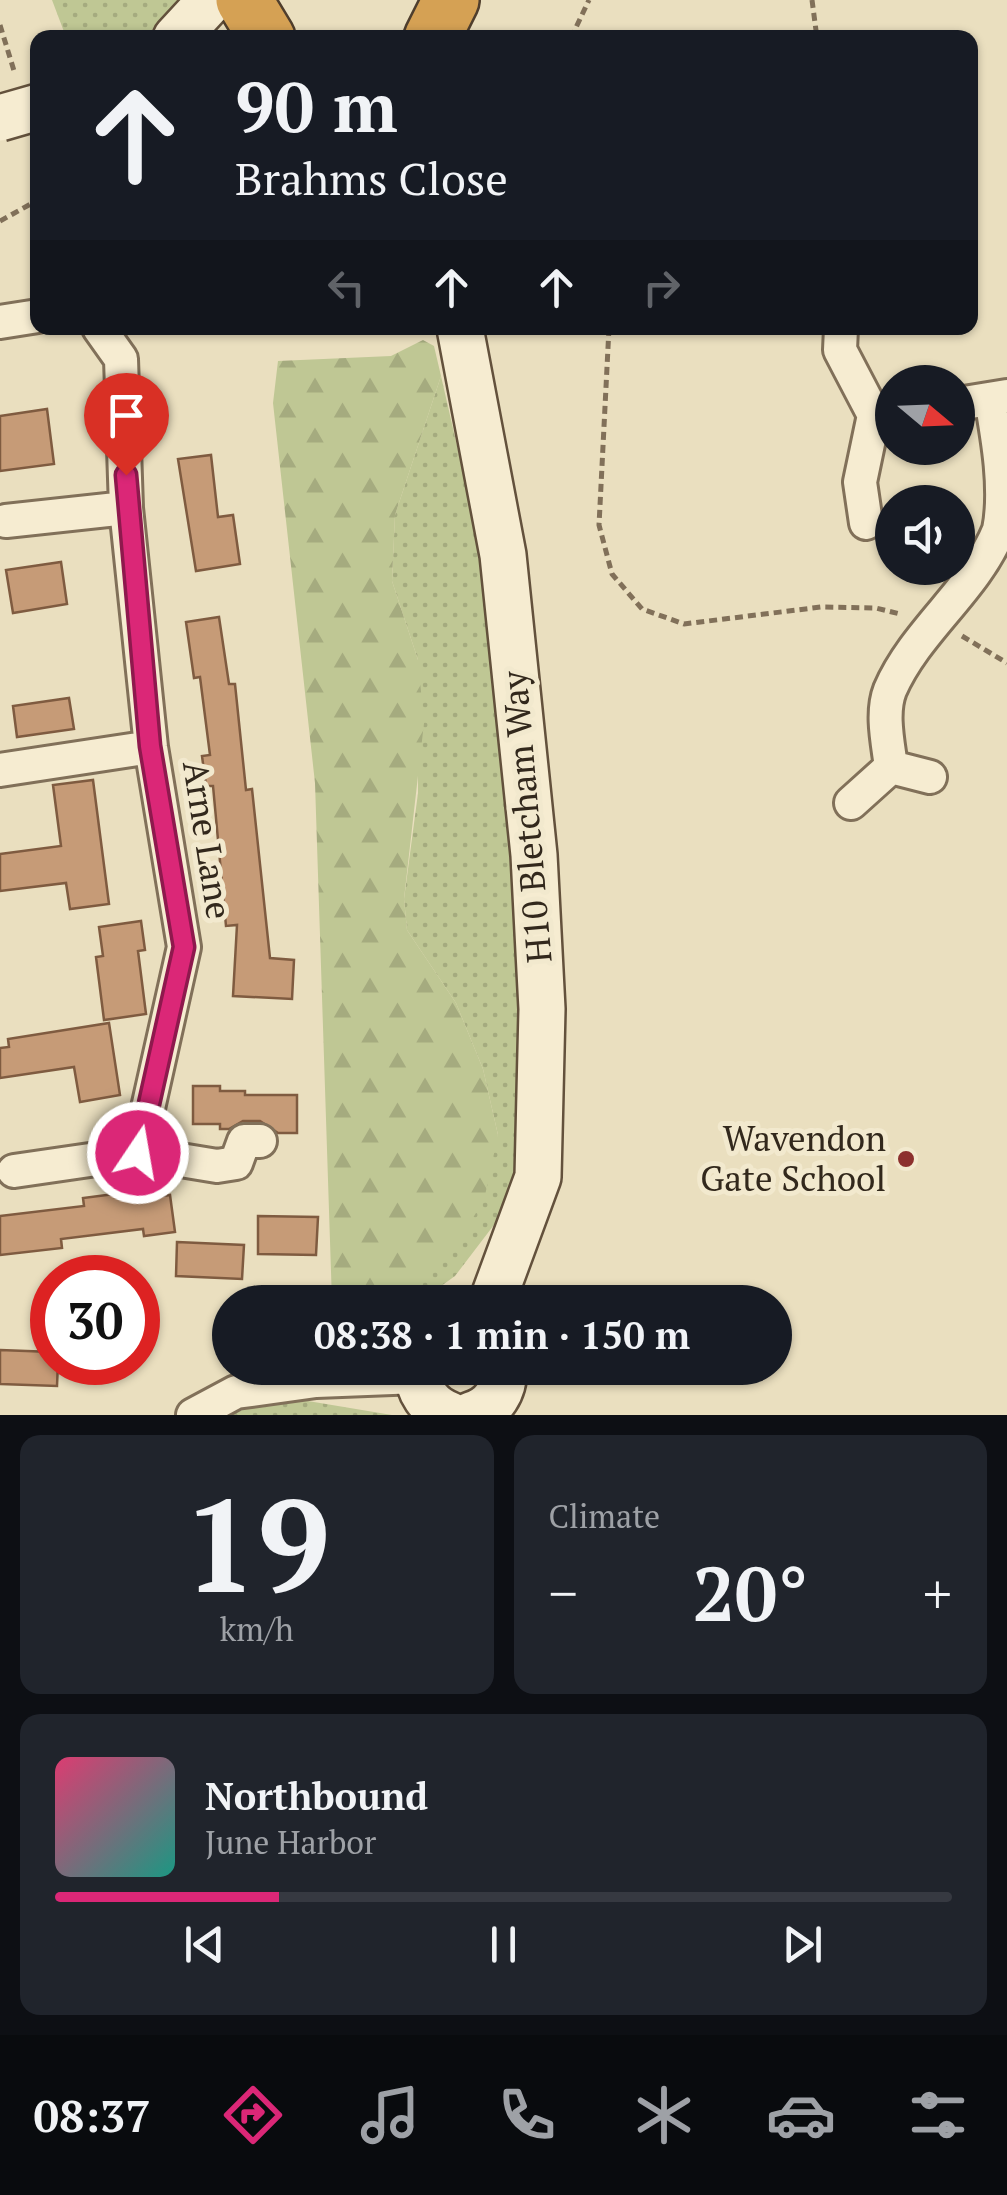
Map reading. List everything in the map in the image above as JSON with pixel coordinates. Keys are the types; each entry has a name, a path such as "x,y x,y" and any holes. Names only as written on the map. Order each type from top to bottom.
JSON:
{"highway":[{"path":"244,0 262,30"}],"street":[{"path":"183,30 211,0"},
{"path":"0,118 30,109"},
{"path":"0,322 30,317"},
{"path":"104,335 121,359 126,508 150,746"},
{"name":"H10 Bletcham Way","path":"462,335 502,555 534,855 542,1009 538,1176 498,1285"},
{"path":"841,335 840,350 875,402"},
{"path":"890,767 886,726 890,691 935,622 978,570 1000,526 1004,471 999,398"},
{"path":"866,523 860,482 875,438"},
{"path":"6,522 126,508"},
{"name":"Arne Lane","path":"0,770 150,746 184,947 138,1153"},
{"path":"890,767 930,777"},
{"path":"851,803 890,767"},
{"path":"14,1171 138,1153 217,1166 236,1163 244,1142 260,1141"},
{"path":"193,1415 236,1392 287,1385"},
{"path":"422,1385 428,1402 471,1414 500,1392 501,1385"}],"path":[{"path":"576,30 589,0"},
{"path":"812,0 815,30"},
{"path":"0,220 30,204"},
{"path":"609,335 600,525 612,574 642,610 684,624 821,607 876,608 935,622 1007,663"}],"green space":[{"path":"52,0 179,0 155,30 63,30"},
{"path":"423,340 434,346 441,376 395,515 392,581 418,660 424,723 404,899 407,930 456,1003 483,1069 498,1135 484,1200 458,1242 416,1285 331,1285 315,783 273,403 278,361 391,356"},
{"path":"441,376 479,542 499,694 521,975 520,1154 500,1217 455,1276 443,1285 414,1285 498,1135 483,1069 456,1003 407,930 404,899 418,793 418,660 392,581 395,515"},
{"path":"302,1400 392,1415 226,1415 245,1406"}],"building":[{"path":"47,409 54,464 0,471 0,416"},
{"path":"211,455 218,517 233,515 240,564 196,571 178,459"},
{"path":"61,562 67,604 13,613 6,570"},
{"path":"219,617 229,684 235,684 246,790 252,789 270,958 294,960 292,999 233,996 237,925 226,926 213,786 206,786 202,756 210,755 200,677 194,678 186,622"},
{"path":"69,698 74,729 17,737 13,706"},
{"path":"93,780 109,904 70,909 66,883 0,891 0,854 61,846 53,785"},
{"path":"141,921 145,950 138,951 146,1014 104,1020 96,957 103,956 99,927"},
{"path":"109,1023 120,1095 80,1102 74,1067 0,1078 0,1048 9,1047 8,1039"},
{"path":"193,1086 220,1086 220,1091 245,1091 245,1095 297,1095 297,1133 278,1133 260,1121 243,1121 229,1129 220,1129 220,1124 193,1124"},
{"path":"138,1191 140,1199 170,1195 175,1232 144,1236 143,1229 61,1239 62,1248 0,1255 0,1216 84,1206 83,1198"},
{"path":"258,1216 318,1217 316,1255 258,1254"},
{"path":"177,1242 244,1245 242,1279 176,1276"},
{"path":"0,1350 30,1351 30,1385 57,1385 57,1386 0,1384"}],"place":[{"name":"Wavendon Gate School","path":"906,1159"}],"route":[{"path":"126,475 150,746 184,947 138,1153"}]}
